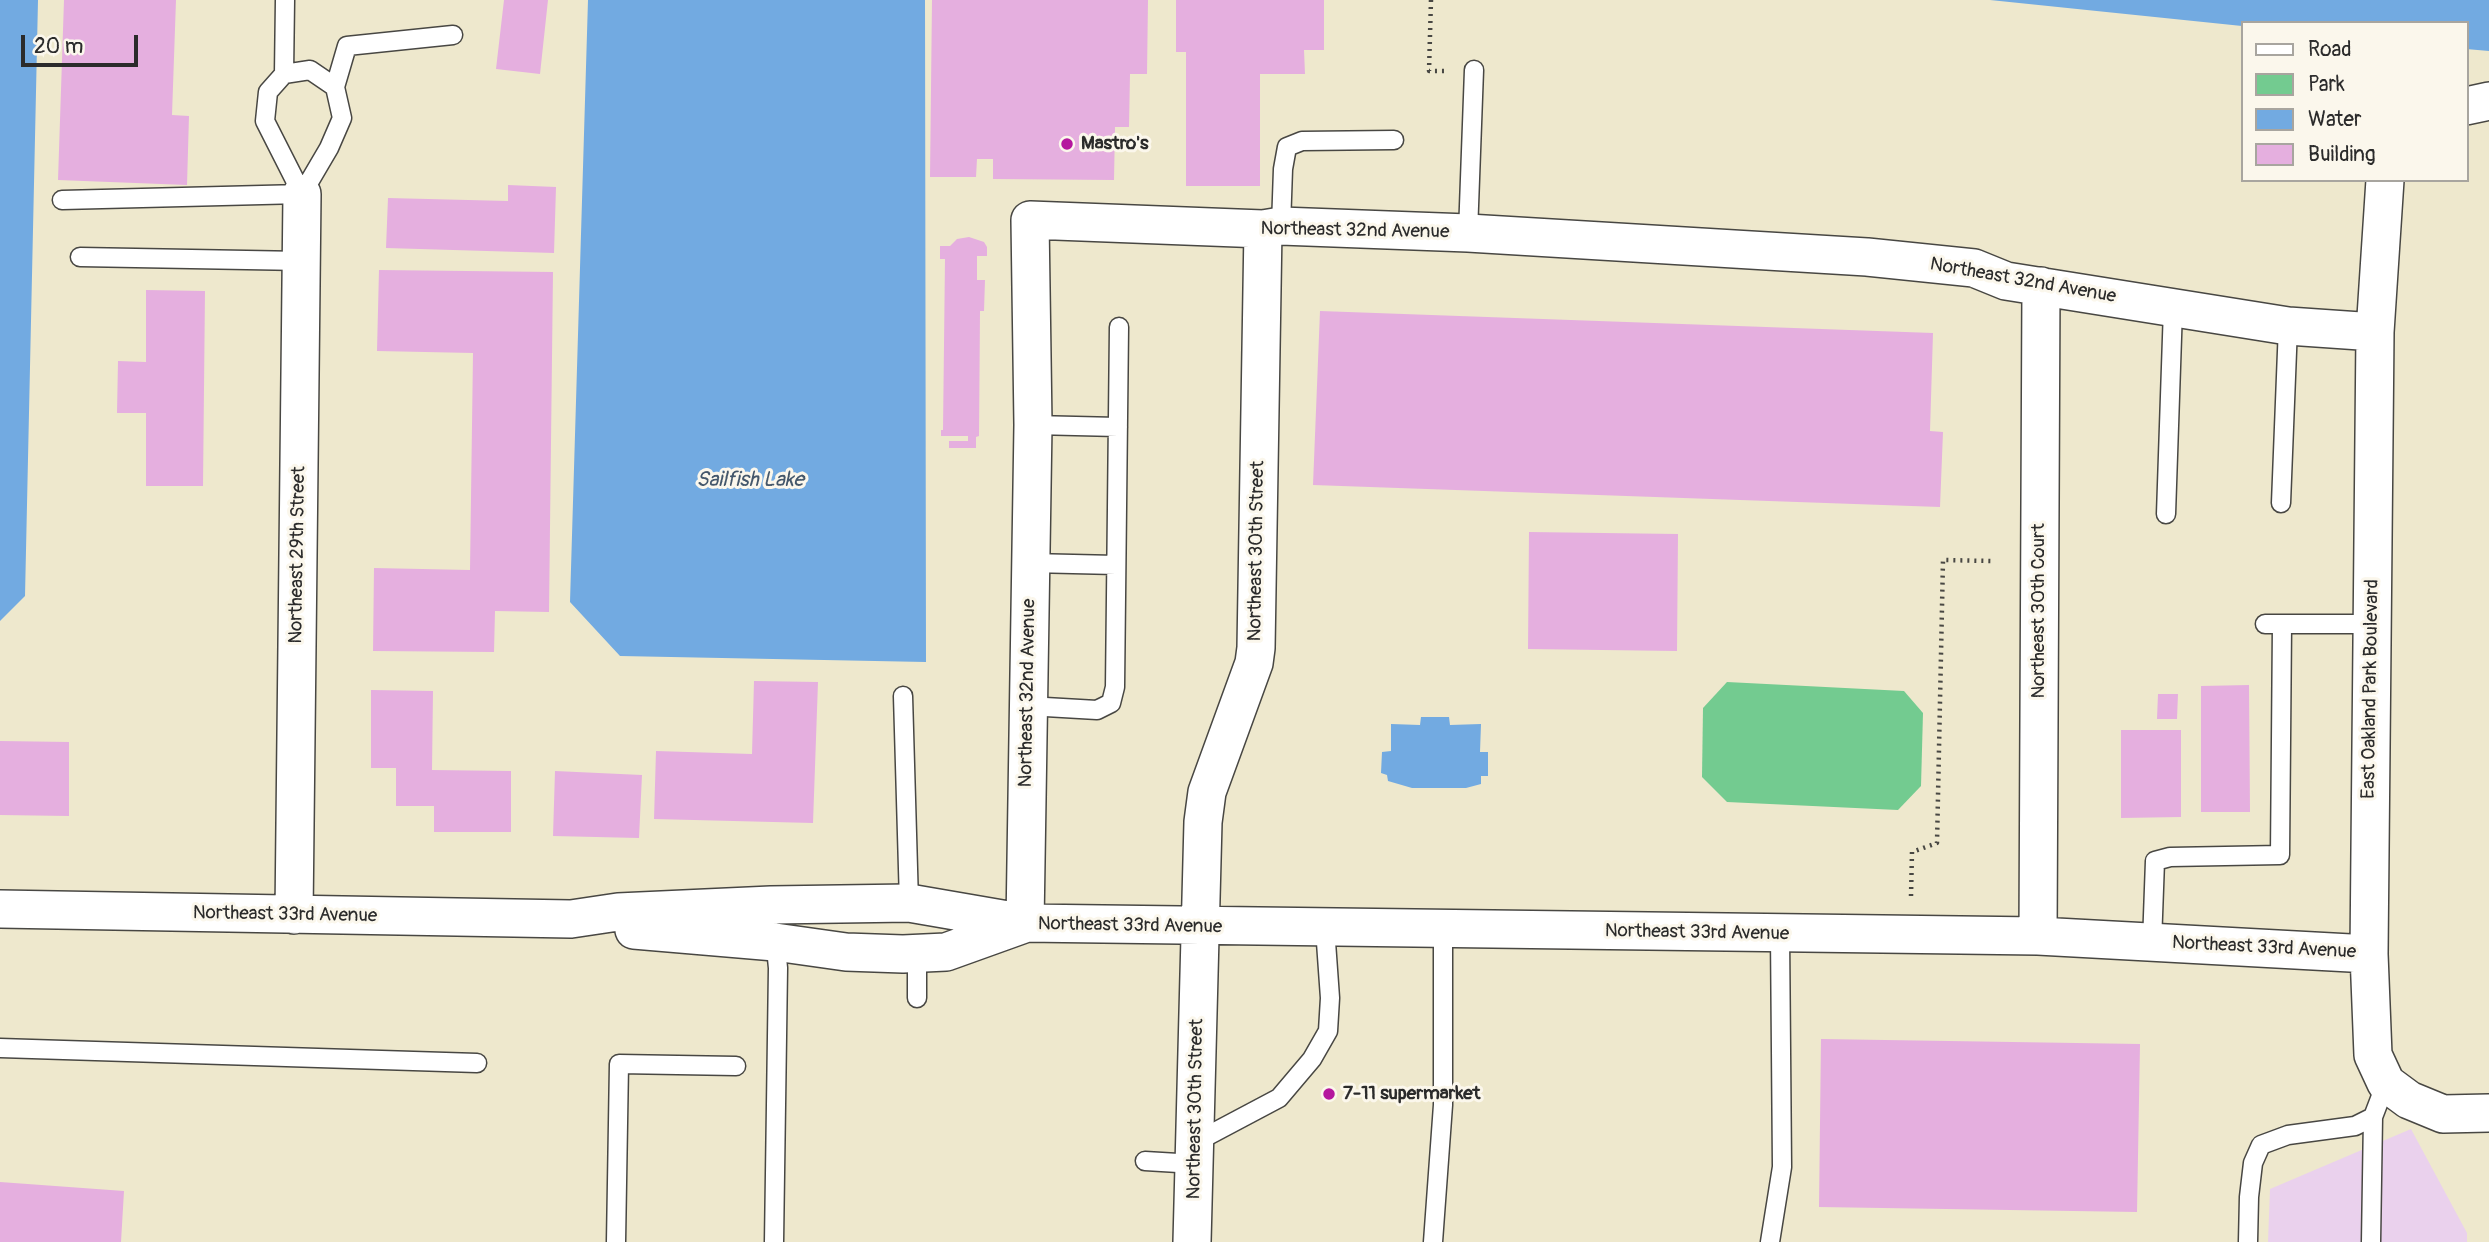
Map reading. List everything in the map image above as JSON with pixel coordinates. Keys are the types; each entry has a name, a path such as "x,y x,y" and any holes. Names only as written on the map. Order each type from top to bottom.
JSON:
{"street":[{"path":"2468,106 2489,101"},
{"name":"East Oakland Park Boulevard","path":"2385,182 2375,332 2369,954 2374,1055 2386,1083"},
{"name":"Northeast 29th Street","path":"294,915 302,194"},
{"name":"Northeast 32nd Avenue","path":"1025,923 1033,425 1030,220 1468,233 1867,257 1974,268 2006,281 2287,326 2375,332"},
{"name":"Northeast 30th Street","path":"1192,1242 1203,822 1207,792 1254,663 1256,648 1272,227"},
{"name":"Northeast 30th Court","path":"2038,936 2041,286"},
{"name":"Northeast 33rd Avenue","path":"0,909 571,919 618,912 771,905 909,903 1025,923 2038,936 2369,954"},
{"name":"Northeast 33rd Avenue","path":"571,919 615,929 775,942 846,952 917,954 946,952 1025,923"},
{"path":"2386,1083 2409,1100 2443,1114 2489,1113"}],"lane":[{"path":"284,75 285,0"},
{"path":"302,194 329,148 342,118 335,87 347,46 453,35"},
{"path":"302,194 265,121 268,93 284,75 310,70 335,87"},
{"path":"1468,233 1474,70"},
{"path":"1272,227 1287,147 1302,141 1394,140"},
{"path":"62,200 302,194"},
{"path":"80,257 302,261"},
{"path":"2166,514 2174,308"},
{"path":"2280,503 2287,326"},
{"path":"1028,706 1097,709 1111,703 1115,687 1119,327"},
{"path":"1033,425 1118,428"},
{"path":"1030,563 1116,565"},
{"path":"2152,943 2155,861 2171,857 2280,855 2274,625 2372,624"},
{"path":"903,695 909,903"},
{"path":"771,905 778,968 774,1242"},
{"path":"1144,1161 1196,1153 1279,1098 1312,1059 1328,1031 1330,998 1325,928"},
{"path":"1433,1242 1443,1105 1443,930"},
{"path":"1770,1242 1782,1167 1780,934"},
{"path":"917,954 917,998"},
{"path":"0,1048 477,1063"},
{"path":"616,1242 619,1064 736,1066"},
{"path":"2371,1242 2373,1117 2386,1083"},
{"path":"2248,1242 2253,1163 2262,1145 2288,1135 2355,1126 2373,1117"}],"path":[{"path":"1431,0 1429,71 1474,70"},
{"path":"1911,898 1912,852 1937,843 1943,560 1991,561"}],"shaded area":[{"path":"2411,1129 2467,1233 2467,1242 2268,1242 2270,1189"}],"green space":[{"path":"1727,682 1904,691 1923,713 1921,786 1898,810 1727,802 1702,777 1703,708"}],"water":[{"path":"0,0 38,0 25,596 0,621"},
{"name":"Sailfish Lake","path":"588,0 925,0 926,662 620,656 570,602"},
{"path":"1990,0 2489,0 2489,51 2468,49 2468,21 2240,21 2240,26"},
{"path":"1421,717 1449,717 1450,725 1481,724 1480,752 1488,752 1488,776 1481,776 1481,784 1466,788 1412,788 1388,781 1387,775 1381,773 1382,752 1391,751 1391,724 1420,725"}],"building":[{"path":"64,0 176,0 172,115 189,116 187,185 58,180"},
{"path":"504,0 548,0 540,74 496,69"},
{"path":"932,0 1148,0 1147,74 1130,74 1129,127 1115,127 1114,180 993,179 993,159 977,159 976,177 930,177"},
{"path":"1176,0 1324,0 1324,50 1304,50 1305,74 1260,74 1260,186 1186,186 1186,52 1176,52"},
{"path":"508,185 556,187 554,253 386,248 388,198 508,201"},
{"path":"969,237 984,242 987,247 987,256 977,256 977,280 985,280 984,311 980,311 979,436 976,437 976,448 949,448 949,441 968,441 968,436 941,436 945,259 940,259 940,246 950,246 957,239"},
{"path":"379,270 553,272 549,612 495,611 494,652 373,651 374,568 470,570 473,353 377,351"},
{"path":"146,290 205,291 203,486 146,486 146,413 117,413 118,361 146,362"},
{"path":"1320,311 1933,333 1930,431 1943,432 1940,507 1313,485"},
{"path":"1529,532 1678,534 1677,651 1528,649"},
{"path":"754,681 818,682 813,823 654,819 656,751 752,754"},
{"path":"2249,685 2250,812 2201,812 2201,686"},
{"path":"371,690 433,691 432,770 511,771 511,832 434,832 434,806 396,806 396,768 371,768"},
{"path":"2158,694 2178,694 2177,719 2157,719"},
{"path":"2121,730 2181,730 2181,817 2121,818"},
{"path":"0,741 69,742 69,816 0,815"},
{"path":"555,771 642,775 639,838 553,836"},
{"path":"1821,1039 2140,1044 2137,1212 1819,1207"},
{"path":"0,1182 124,1191 121,1242 0,1242"}],"place":[{"name":"Mastro's","path":"1067,144"},
{"name":"7-11 supermarket","path":"1329,1094"}]}
